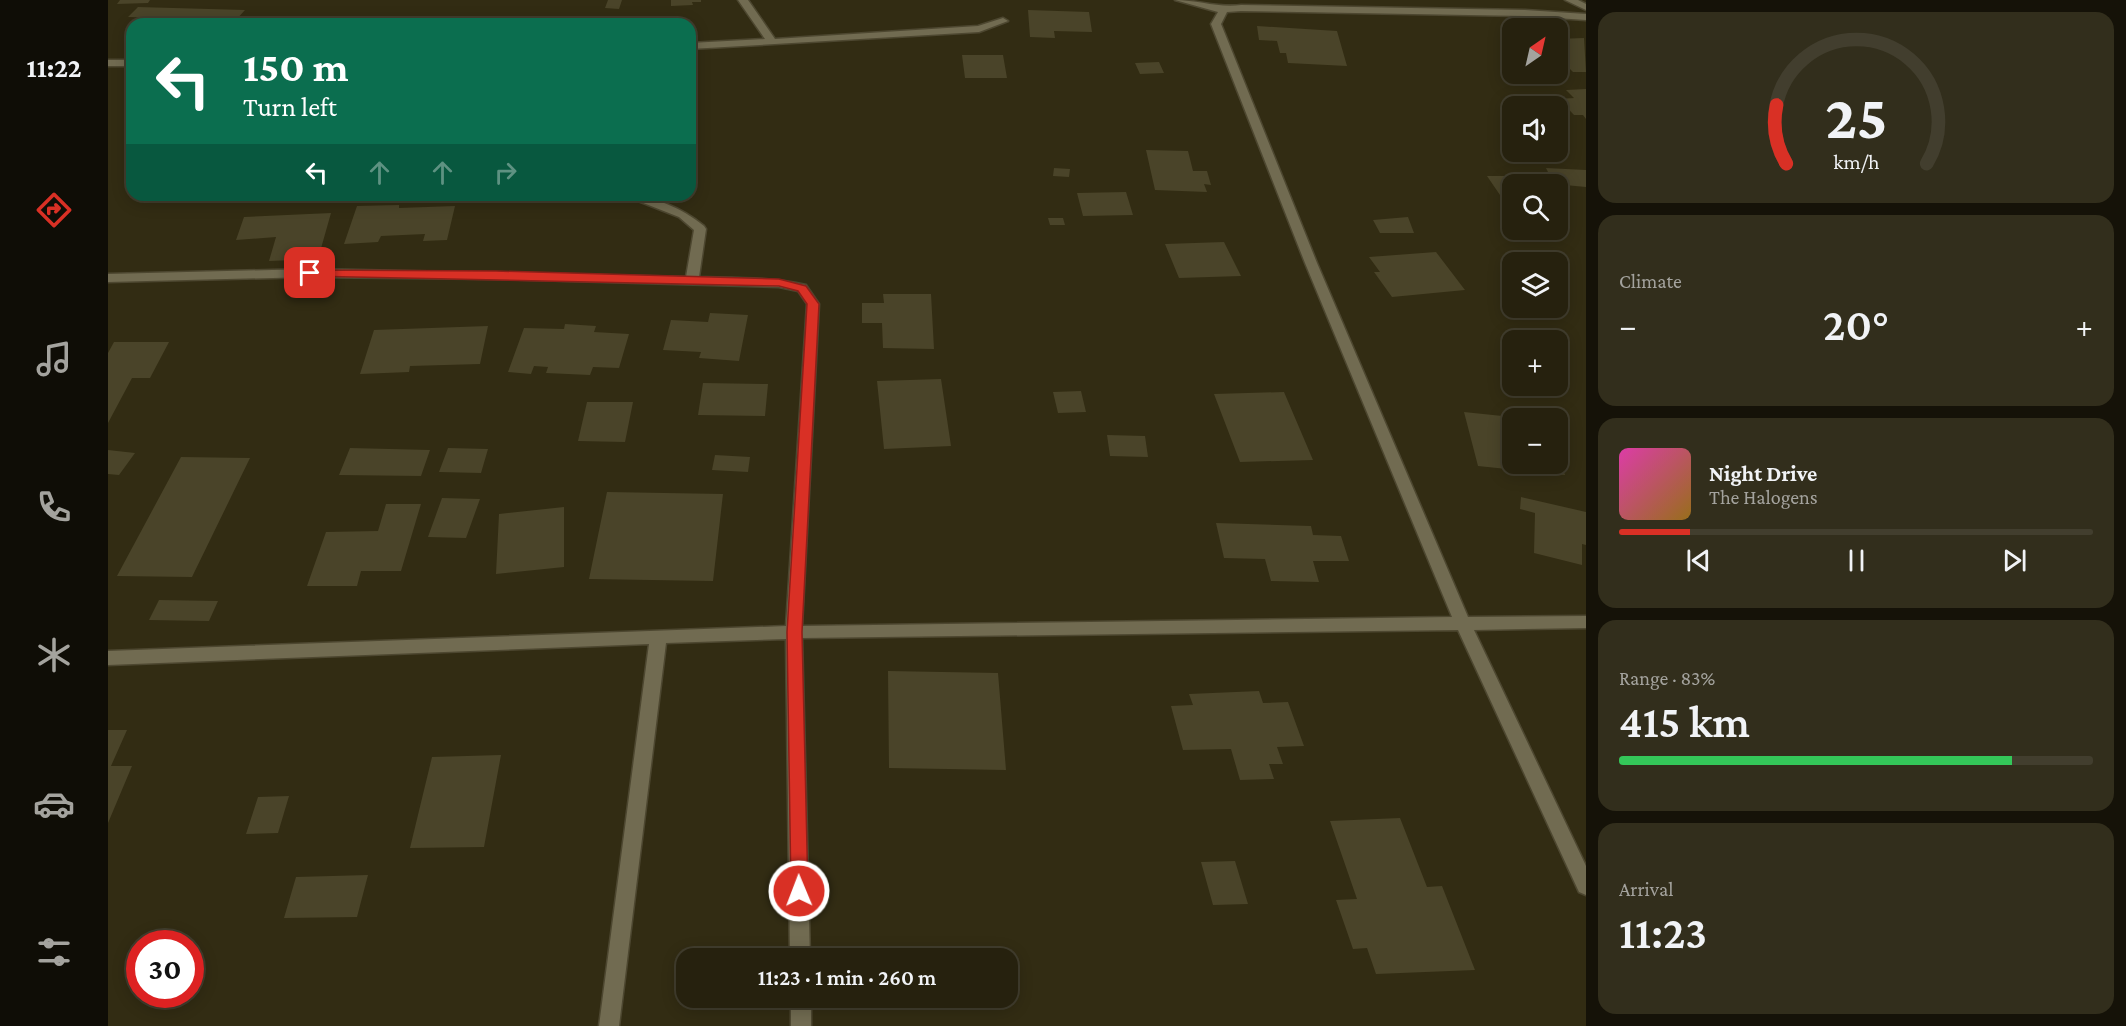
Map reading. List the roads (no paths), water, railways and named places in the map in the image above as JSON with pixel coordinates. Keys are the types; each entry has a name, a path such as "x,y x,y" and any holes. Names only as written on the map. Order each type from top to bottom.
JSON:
{"street":[{"path":"743,0 772,42"},
{"path":"1180,0 1224,10 1525,13 1586,17"},
{"path":"1570,0 1586,7"},
{"path":"1224,10 1216,24 1311,263 1461,622 1586,886"},
{"path":"696,46 979,29 1003,21"},
{"path":"108,63 126,63"},
{"path":"645,201 683,215 700,229 692,281"},
{"path":"108,278 310,273 496,275 779,283 802,288 813,304 794,632 800,948"},
{"path":"108,658 658,639 794,632 1586,622"},
{"path":"609,1026 658,639"},
{"path":"801,1008 801,1026"}]}
